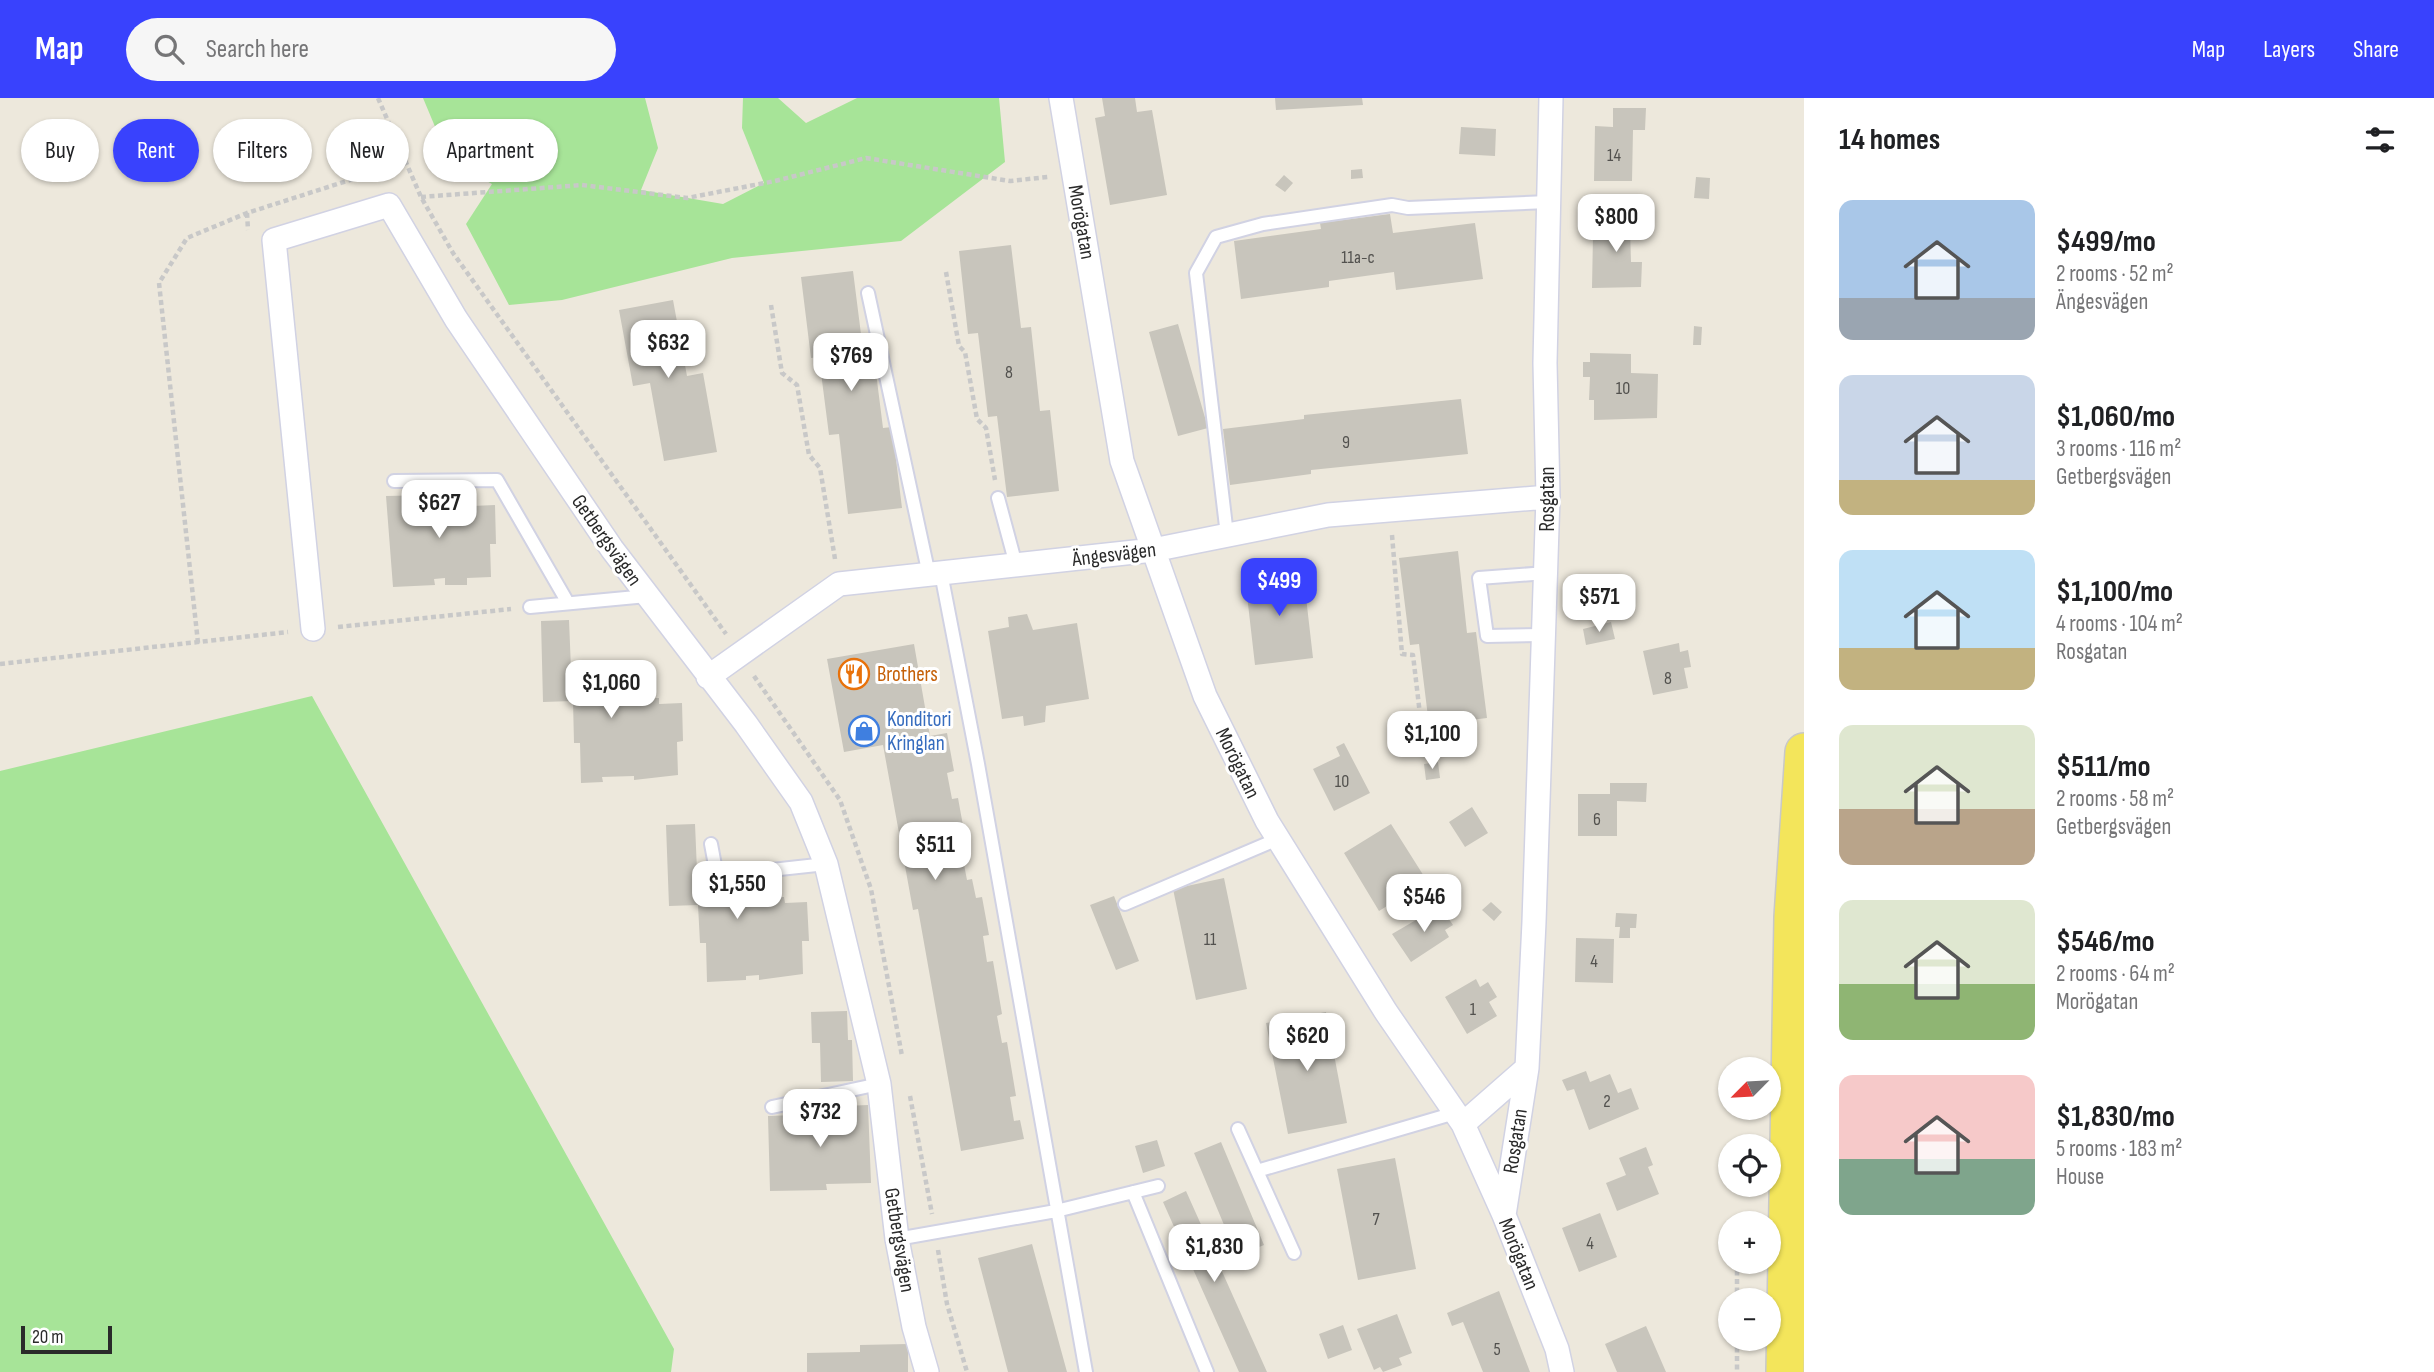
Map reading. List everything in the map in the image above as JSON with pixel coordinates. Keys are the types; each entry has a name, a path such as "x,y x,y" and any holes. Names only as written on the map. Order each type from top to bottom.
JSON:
{"main road":[{"path":"1785,1372 1793,917 1804,752"}],"street":[{"name":"Morögatan","path":"1061,98 1122,461 1205,696 1278,839 1386,1012 1459,1118 1504,1215 1557,1349 1562,1372"},
{"name":"Rosgatan","path":"1504,1215 1527,1068 1548,497 1548,202 1551,98"},
{"name":"Getbergsvägen","path":"313,629 274,240 389,205 456,319 612,550 747,724 802,802 826,864 879,1084 897,1239 914,1327 927,1372"},
{"name":"Ängesvägen","path":"708,677 839,584 1153,550 1328,515 1548,497"},
{"name":"Rosgatan","path":"1459,1118 1527,1068"}],"lane":[{"path":"1227,535 1196,273 1216,237 1263,224 1392,205 1408,208 1548,202"},
{"path":"868,293 978,764 1086,1372"},
{"path":"394,481 497,480 568,603"},
{"path":"999,498 1016,565"},
{"path":"1544,635 1487,636 1479,579 1546,573"},
{"path":"530,607 647,596"},
{"path":"1125,904 1278,839"},
{"path":"711,844 717,876 826,864"},
{"path":"772,1107 879,1084"},
{"path":"1256,1171 1459,1118"},
{"path":"1238,1129 1294,1253"},
{"path":"897,1239 1056,1211 1158,1186"},
{"path":"1133,1192 1207,1372"}],"path":[{"path":"421,197 582,185 687,198 866,158 1010,181 1073,173"},
{"path":"198,643 159,283 187,238 247,213 344,182"},
{"path":"946,272 959,346 965,352 977,419 986,428 999,498"},
{"path":"771,305 782,373 797,385 809,456 820,468 839,584"},
{"path":"1390,510 1402,654 1413,655 1421,723"},
{"path":"0,664 530,607"},
{"path":"1737,1351 1737,1372"}],"green space":[{"path":"423,98 645,98 658,148 641,190 723,204 764,183 742,128 743,98 778,98 806,123 857,98 999,98 1005,162 901,241 732,258 562,300 509,305 466,224 492,184 488,182 558,182 558,119 432,119"},
{"path":"312,696 674,1349 671,1372 0,1372 0,771"}],"building":[{"path":"1102,98 1135,98 1137,112 1152,110 1167,195 1110,205 1095,118 1105,116"},
{"path":"1275,98 1362,98 1363,105 1276,110"},
{"path":"1613,108 1646,108 1645,130 1633,130 1632,181 1594,181 1595,126 1613,127"},
{"path":"1461,127 1496,129 1495,156 1459,154"},
{"path":"1362,169 1363,178 1351,179 1351,170"},
{"path":"1284,175 1293,183 1285,192 1275,185"},
{"path":"1696,177 1710,178 1709,199 1694,198"},
{"path":"1606,212 1636,212 1635,229 1630,228 1631,262 1642,262 1641,287 1592,288 1593,235 1610,235 1611,228 1606,228"},
{"path":"1390,214 1393,233 1475,223 1483,279 1396,290 1394,272 1329,281 1329,287 1241,299 1234,241 1321,229 1320,223"},
{"path":"1011,245 1021,328 1031,327 1040,411 1050,410 1059,491 1007,497 997,416 988,417 978,333 968,334 959,251"},
{"path":"853,271 863,350 873,349 883,428 892,427 902,508 848,514 839,434 829,435 819,357 811,358 801,277"},
{"path":"673,300 687,376 703,373 717,452 664,461 650,383 633,386 619,310"},
{"path":"1178,324 1208,428 1178,436 1149,332"},
{"path":"1694,326 1702,327 1701,345 1693,345"},
{"path":"1590,353 1631,354 1631,373 1658,374 1657,418 1594,420 1594,400 1589,400 1590,377 1583,377 1583,362 1590,362"},
{"path":"1461,399 1468,454 1311,470 1311,474 1230,485 1223,429 1304,419 1304,415"},
{"path":"431,495 431,502 472,500 472,506 495,505 496,544 490,544 491,577 467,578 467,585 445,585 445,578 434,579 435,585 393,587 386,496"},
{"path":"1458,551 1467,633 1476,632 1487,718 1429,725 1419,644 1410,645 1399,558"},
{"path":"1303,571 1313,658 1255,665 1245,578"},
{"path":"1027,614 1033,630 1077,623 1089,699 1046,706 1045,722 1024,726 1023,716 1002,719 988,631 1009,627 1008,617"},
{"path":"569,620 572,693 618,692 618,699 659,698 659,704 682,703 683,741 677,742 678,775 634,780 634,776 602,777 603,782 581,783 580,743 574,743 573,701 543,702 541,621"},
{"path":"1611,622 1615,639 1586,645 1583,629"},
{"path":"1679,643 1680,652 1688,650 1691,667 1684,668 1688,688 1653,695 1643,651"},
{"path":"914,644 930,736 947,733 954,771 947,773 952,799 958,798 968,853 962,854 967,880 972,879 976,898 982,897 989,935 983,936 987,962 993,961 1002,1014 997,1016 1002,1043 1007,1042 1016,1096 1010,1097 1014,1121 1020,1120 1024,1139 961,1151 918,909 913,910 883,745 844,752 827,659"},
{"path":"1344,743 1370,793 1334,811 1313,769 1340,756 1336,747"},
{"path":"1438,762 1440,778 1426,780 1424,764"},
{"path":"1610,783 1647,783 1646,802 1617,801 1617,836 1578,836 1578,794 1610,794"},
{"path":"1472,807 1488,833 1465,847 1449,822"},
{"path":"695,824 698,894 743,892 743,898 784,897 785,903 807,902 809,941 802,941 803,974 759,980 759,975 746,976 746,980 707,982 706,943 700,943 698,905 669,906 666,825"},
{"path":"1391,824 1427,881 1379,911 1344,853"},
{"path":"1224,878 1247,989 1196,1000 1173,889"},
{"path":"1114,896 1139,961 1116,970 1090,905"},
{"path":"1491,902 1502,912 1494,921 1482,910"},
{"path":"1440,906 1453,925 1445,930 1449,937 1411,962 1392,934"},
{"path":"1616,913 1637,914 1636,928 1630,928 1630,938 1619,938 1620,927 1615,927"},
{"path":"1576,938 1614,939 1613,983 1575,982"},
{"path":"1476,979 1480,987 1488,982 1497,997 1489,1002 1497,1016 1467,1034 1445,997"},
{"path":"847,1011 848,1040 852,1040 853,1081 821,1082 820,1043 812,1043 811,1012"},
{"path":"1326,1012 1347,1123 1288,1134 1266,1023"},
{"path":"1586,1071 1590,1082 1610,1074 1618,1093 1631,1088 1639,1109 1589,1130 1574,1089 1567,1091 1562,1080"},
{"path":"868,1105 871,1183 826,1184 827,1190 770,1191 768,1116 821,1114 821,1107"},
{"path":"1157,1140 1165,1166 1143,1173 1135,1146"},
{"path":"1221,1142 1264,1245 1237,1256 1194,1153"},
{"path":"1646,1147 1653,1165 1648,1167 1659,1194 1617,1211 1606,1183 1626,1175 1619,1158"},
{"path":"1395,1158 1416,1269 1358,1280 1337,1169"},
{"path":"1186,1191 1267,1372 1239,1372 1163,1202"},
{"path":"1600,1213 1617,1257 1579,1272 1562,1228"},
{"path":"1032,1244 1067,1372 1008,1372 978,1258"},
{"path":"1499,1291 1530,1372 1483,1372 1463,1322 1452,1326 1447,1313"},
{"path":"1397,1314 1412,1353 1399,1358 1402,1365 1383,1372 1380,1367 1374,1370 1357,1329"},
{"path":"1343,1325 1352,1350 1328,1359 1319,1334"},
{"path":"1646,1326 1666,1372 1617,1372 1605,1344"},
{"path":"908,1344 908,1372 807,1372 807,1353 860,1352 860,1345"}],"place":[{"name":"Brothers","path":"854,674"},
{"name":"Konditori Kringlan","path":"864,731"}]}
